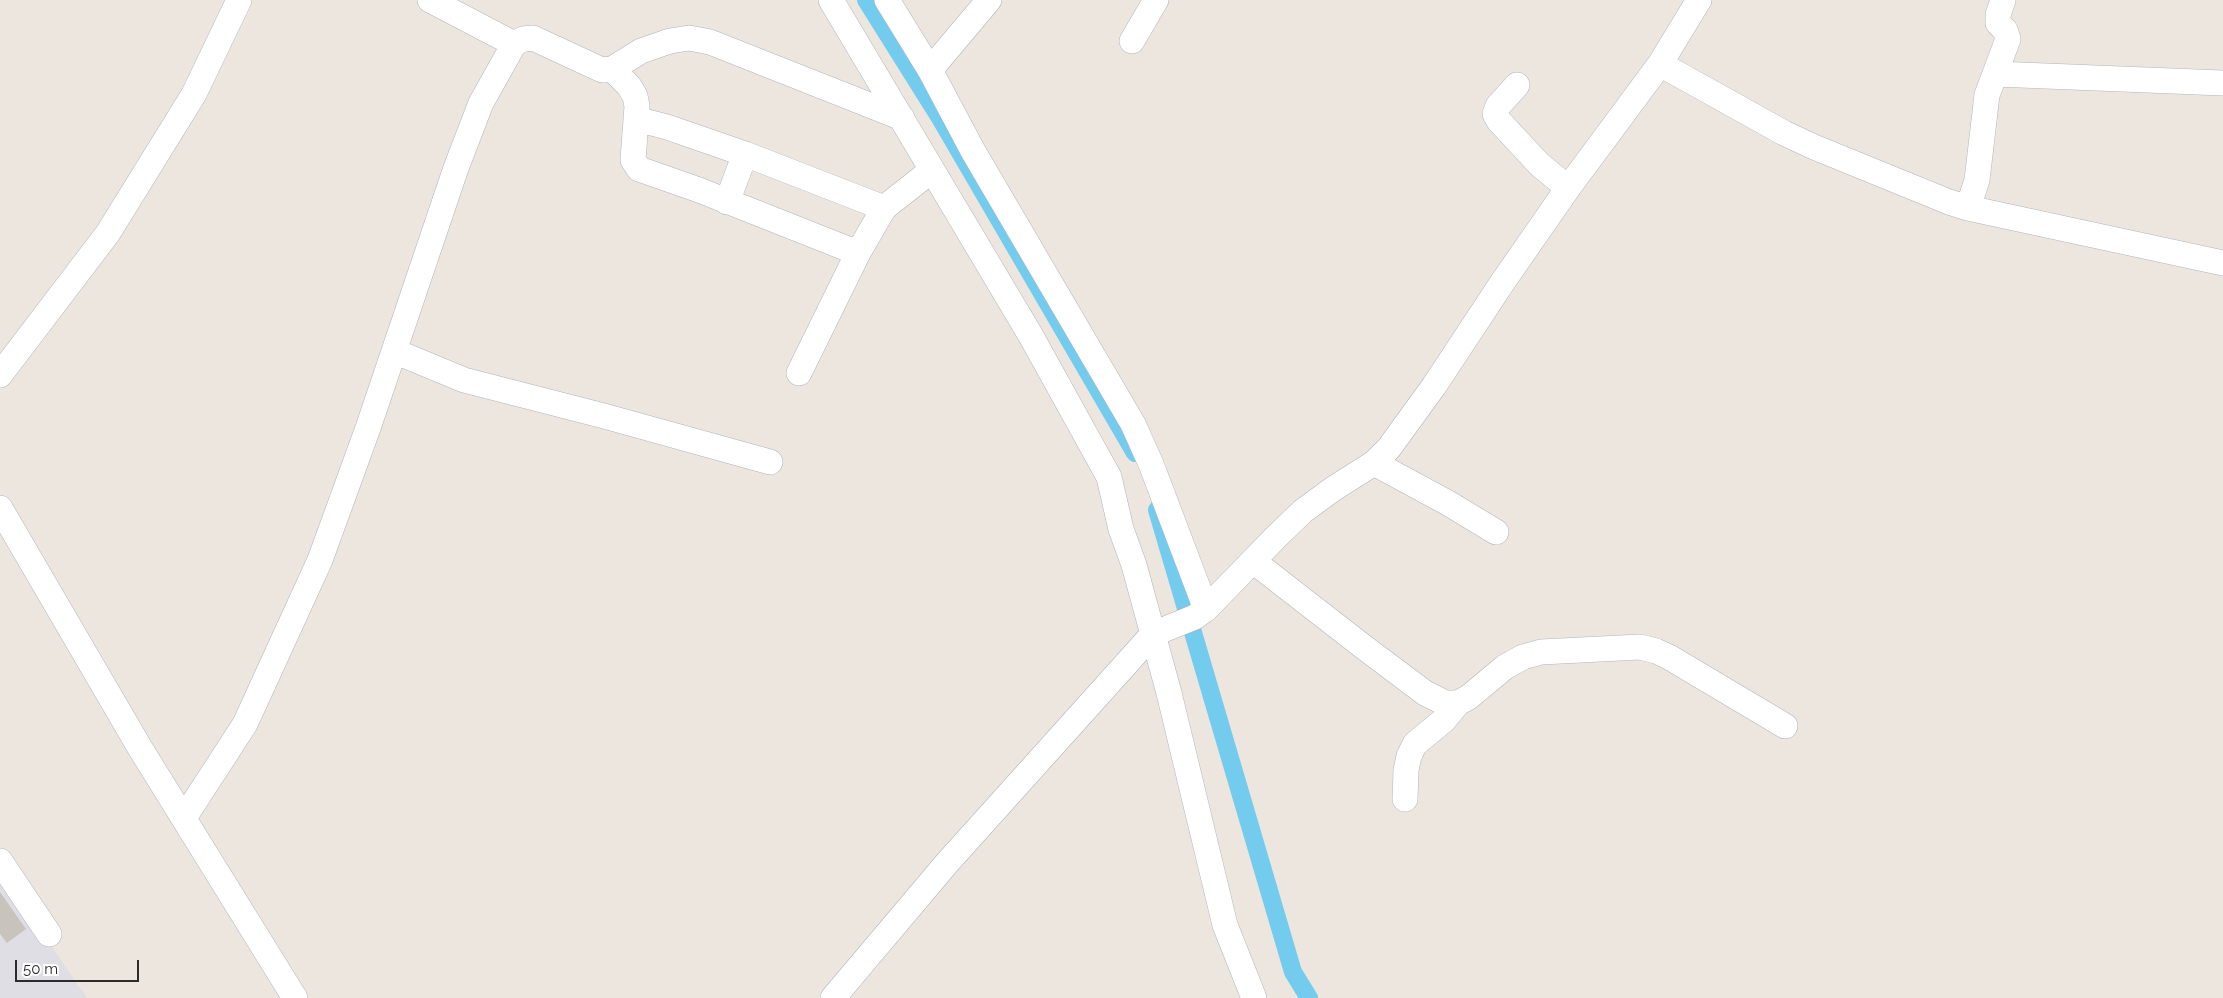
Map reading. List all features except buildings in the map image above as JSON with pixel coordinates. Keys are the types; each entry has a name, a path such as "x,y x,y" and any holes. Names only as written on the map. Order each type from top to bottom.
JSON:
{"street":[{"path":"0,375 108,234 194,94 239,0"},
{"path":"831,0 1031,336 1109,477 1122,529 1159,631 1225,925 1254,998"},
{"path":"887,0 930,70 974,151 1133,424 1151,464 1200,613"},
{"path":"930,70 989,0"},
{"path":"1132,41 1156,0"},
{"path":"834,998 947,863 1159,631 1200,613 1303,511 1332,489 1374,463 1389,448 1434,386 1568,188 1660,64 1699,0"},
{"path":"1968,208 1977,180 1987,94 2008,39 2005,30 1998,23 1998,15 2003,0"},
{"path":"438,2 514,44"},
{"path":"184,818 246,724 320,560 465,145 481,103 514,44 523,39 533,38 602,70 612,69 641,50 670,41 689,38 710,42 902,118"},
{"path":"1660,64 1814,147 1968,208 2223,263"},
{"path":"612,69 629,86 635,96 637,106 633,160 639,169 858,253"},
{"path":"1995,74 2111,77 2223,83"},
{"path":"1518,84 1498,106 1496,114 1499,121 1539,164 1568,188"},
{"path":"636,119 667,126 884,208"},
{"path":"727,202 745,154"},
{"path":"799,373 858,253 884,208 932,170"},
{"path":"394,351 464,380 770,462"},
{"path":"1374,463 1448,503 1496,532"},
{"path":"0,508 140,748 294,998"},
{"path":"1253,561 1425,693 1445,703 1458,703"},
{"path":"1405,799 1406,770 1409,756 1415,744 1444,720 1458,703 1470,697 1505,667 1523,657 1541,652 1640,648 1656,651 1786,726"},
{"path":"0,861 49,934"}],"shaded area":[{"path":"0,871 87,998 0,998"}],"waterway":[{"path":"866,0 940,118 1135,453"},
{"path":"1157,510 1293,972 1309,998"}]}
